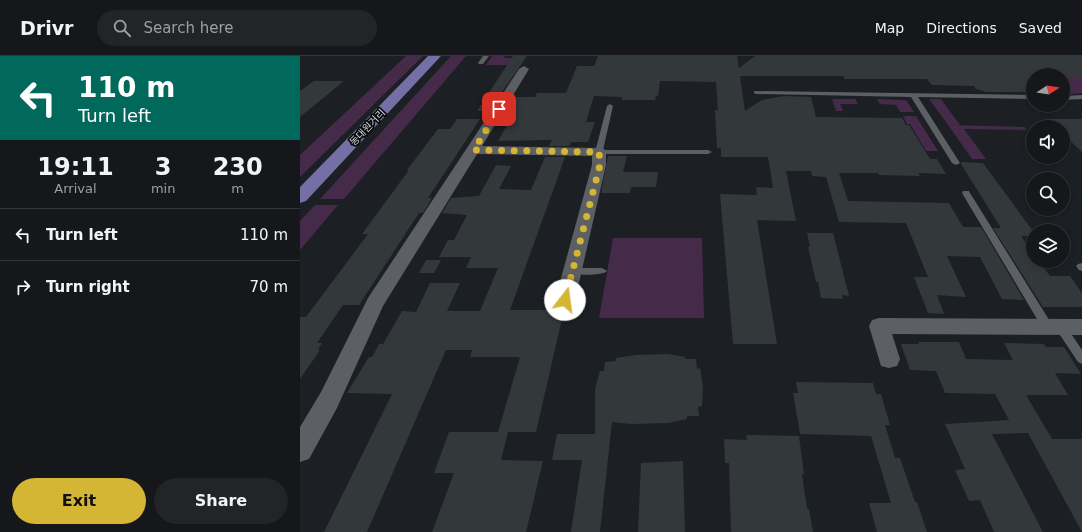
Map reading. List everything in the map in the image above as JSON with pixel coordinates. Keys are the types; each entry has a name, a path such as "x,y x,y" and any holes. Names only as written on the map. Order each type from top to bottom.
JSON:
{"main road":[{"name":"동대원거리","path":"300,197 435,56"}],"street":[{"path":"300,450 329,400 374,303 474,150 524,68"},
{"path":"474,150 599,152 600,165 565,300"},
{"path":"889,359 879,326 1082,327"}],"lane":[{"path":"481,63 486,56"},
{"path":"756,92 1026,97"},
{"path":"914,96 956,162"},
{"path":"1070,98 1082,97"},
{"path":"610,106 599,152 708,152"},
{"path":"966,193 1054,326 1082,359"},
{"path":"572,271 602,271"}],"shaded area":[{"path":"406,56 423,56 300,177 300,155"},
{"path":"451,56 466,56 344,199 320,199"},
{"path":"492,56 514,58 510,65 486,65"},
{"path":"1082,75 1082,93 1070,94 1070,76"},
{"path":"832,99 855,99 858,104 840,104 843,111 836,111"},
{"path":"877,99 906,100 914,112 900,112 896,105 880,104"},
{"path":"929,99 941,99 960,125 948,125"},
{"path":"903,116 916,116 938,151 926,151 910,124 907,124"},
{"path":"948,125 1024,127 1026,129 964,129 986,159 972,159"},
{"path":"315,205 338,205 300,250 300,221"},
{"path":"613,238 702,238 704,318 599,318"}],"building":[{"path":"513,56 527,56 489,111 477,111"},
{"path":"598,56 737,56 739,68 755,56 1082,56 1082,78 1070,78 1070,68 1026,68 1026,92 986,92 976,89 974,86 932,85 927,79 844,79 844,76 740,76 745,111 762,100 784,96 811,97 816,117 902,118 906,125 909,125 930,159 937,159 946,174 918,173 920,176 879,175 878,173 839,173 848,201 949,203 963,227 981,227 1024,300 1002,299 980,257 947,256 966,297 937,295 944,314 928,313 914,277 928,277 906,223 839,222 826,177 812,176 811,171 786,171 796,221 757,220 777,344 733,344 720,194 757,195 756,187 773,188 768,157 721,157 721,148 717,148 715,110 718,110 716,82 660,81 658,96 656,96 655,100 622,100 622,97 594,96 586,122 595,122 588,142 571,142 569,146 549,146 552,140 498,141 515,111 505,111 514,97 535,97 537,93 566,93 577,66 594,66"},
{"path":"314,81 344,81 300,117 300,91"},
{"path":"457,119 480,119 428,198 432,198 423,213 419,213 359,305 343,305 317,343 322,343 318,350 320,350 300,379 300,317 306,317 368,234 362,234 438,129 450,129"},
{"path":"1047,119 1082,119 1082,152 1070,141 1070,120"},
{"path":"608,156 627,156 623,172 658,172 656,187 631,187 630,193 601,193"},
{"path":"545,157 565,157 510,310 564,310 536,432 508,432 501,460 543,461 526,532 432,532 454,473 434,473 449,432 498,432 520,357 470,357 472,350 446,350 367,532 324,532 392,394 347,393 369,357 372,357 379,344 383,344 402,311 416,312 430,283 460,283 447,311 480,311 498,268 466,268 471,257 439,257 448,240 454,240 467,215 442,213 451,198 479,196 496,165 511,166 499,189 531,190"},
{"path":"961,162 983,163 1028,224 1026,224 1026,236 1021,236 1026,243 1026,268 1044,268 1050,276 1070,276 1082,293 1082,307 1043,307 993,228 1001,228"},
{"path":"807,233 833,233 849,296 842,295 843,299 821,298 808,247 810,247"},
{"path":"426,260 441,260 434,273 419,273"},
{"path":"918,342 959,342 966,359 1013,360 1004,343 1044,344 1046,347 1064,347 1081,374 1055,373 1068,395 1026,395 1052,439 1082,439 1082,532 1028,433 992,434 1043,532 994,532 980,500 969,501 955,470 965,469 945,424 1009,420 995,394 945,393 936,371 910,370 901,344 919,344"},
{"path":"668,354 685,357 685,359 696,359 697,369 700,368 703,387 702,406 698,407 699,416 687,416 687,419 668,423 632,424 612,422 600,532 571,532 582,460 552,460 557,434 595,434 595,389 600,371 604,371 605,362 616,361 616,358 636,355"},
{"path":"796,382 873,383 876,394 881,394 890,425 885,425 895,458 900,458 927,532 877,532 869,503 891,503 871,436 800,434 793,393 798,393"},
{"path":"746,435 799,436 807,509 809,509 813,532 731,532 729,463 725,463 724,439 747,440"},
{"path":"683,461 685,532 638,532 641,463"}],"route":[{"path":"499,109 474,150 599,152 600,165 565,300"}]}
